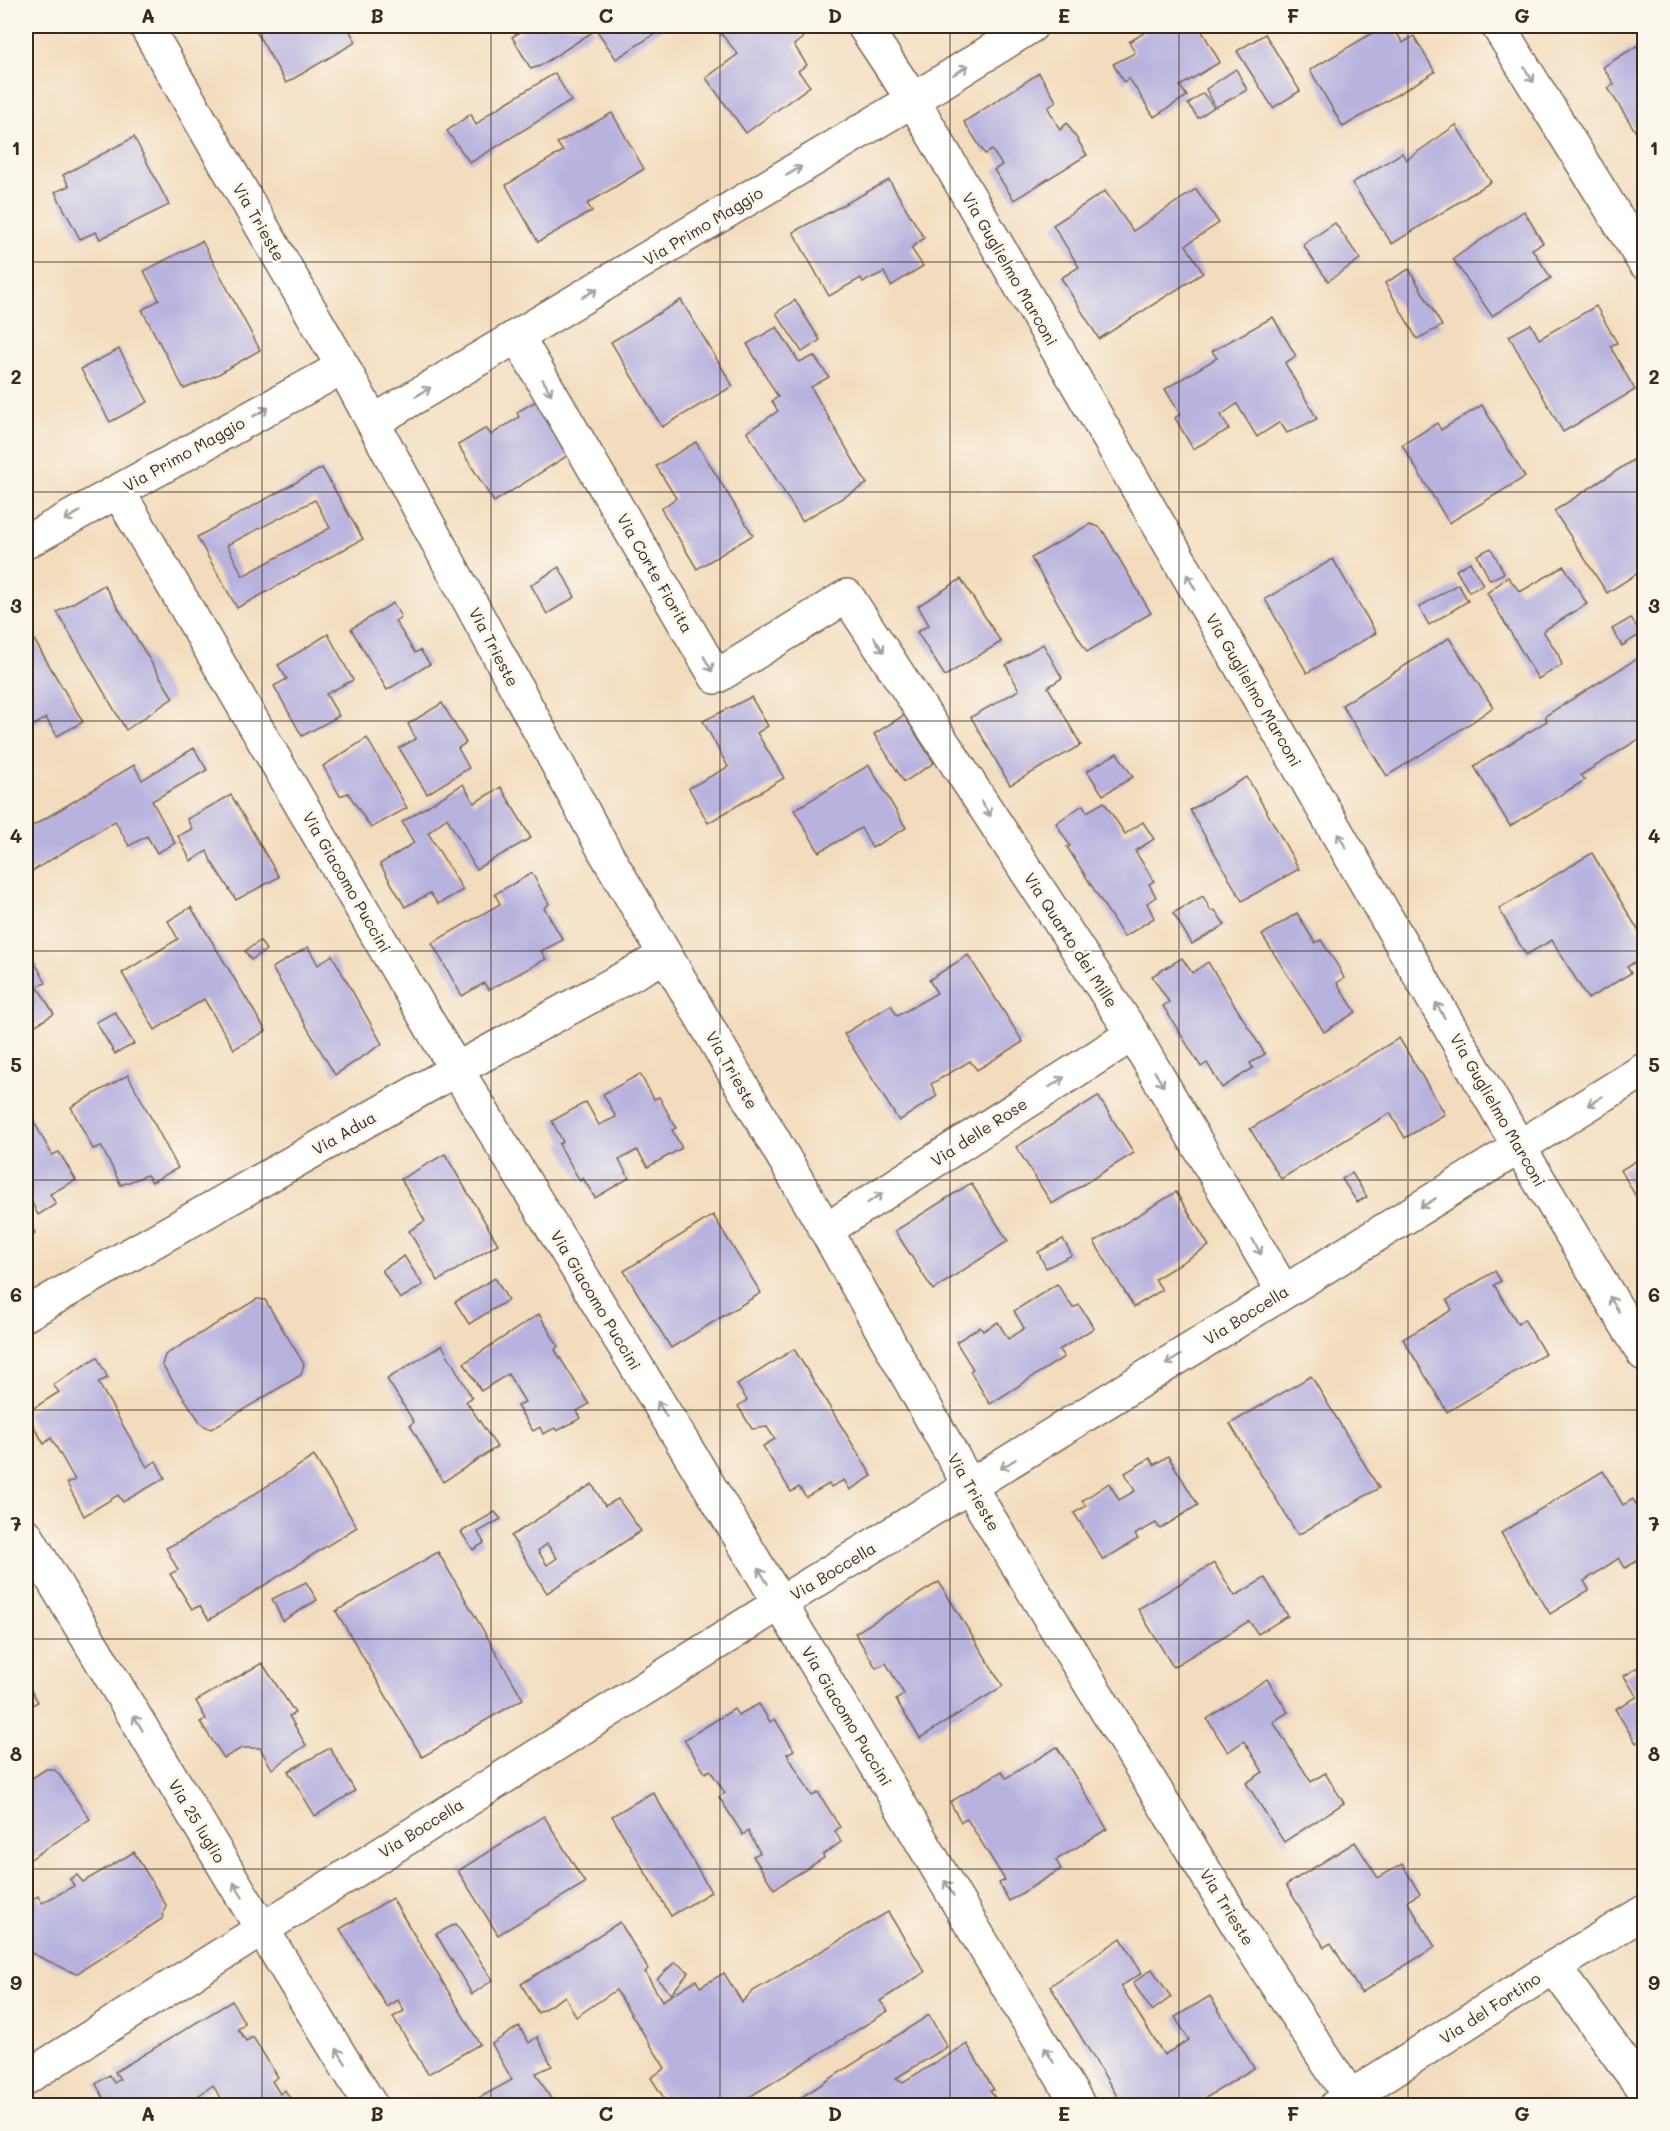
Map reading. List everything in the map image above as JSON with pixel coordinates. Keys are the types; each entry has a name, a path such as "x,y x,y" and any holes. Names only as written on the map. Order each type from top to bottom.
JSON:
{"street":[{"name":"Via Guglielmo Marconi","path":"864,26 913,100 1519,1147 1644,1354"},
{"name":"Via Primo Maggio","path":"373,422 913,100 1031,26"},
{"path":"1498,26 1644,262"},
{"name":"Via Trieste","path":"151,27 343,367 593,829 826,1230 970,1487 1343,2101"},
{"name":"Via Corte Fiorita","path":"517,336 716,677 847,596"},
{"name":"Via Primo Maggio","path":"26,542 343,367"},
{"name":"Via Giacomo Puccini","path":"118,491 457,1069 780,1603 1079,2106"},
{"name":"Via Quarto dei Mille","path":"847,596 1133,1034 1283,1292"},
{"name":"Via Adua","path":"26,1314 457,1069 665,956"},
{"name":"Via delle Rose","path":"826,1230 1133,1034"},
{"name":"Via Boccella","path":"26,2078 780,1603 1644,1070"},
{"name":"Via 25 luglio","path":"26,1535 371,2106"},
{"name":"Via del Fortino","path":"1343,2101 1644,1912"},
{"path":"1554,1967 1644,2090"}],"building":[{"path":"268,26 347,26 356,42 286,83 257,33"},
{"path":"520,26 590,26 594,31 540,66 531,69 512,37 523,30"},
{"path":"601,26 667,26 616,59 596,29"},
{"path":"724,26 794,26 803,38 794,45 807,65 798,71 810,86 746,133 706,78 738,54 718,30"},
{"path":"1155,26 1199,26 1220,62 1180,86 1187,96 1154,117 1129,78 1124,82 1113,64 1135,53 1129,42"},
{"path":"1384,26 1392,26 1403,43 1414,36 1435,72 1343,127 1310,70"},
{"path":"1265,34 1300,91 1273,108 1237,51"},
{"path":"1643,42 1644,145 1608,88 1614,84 1603,67"},
{"path":"1236,69 1247,90 1216,107 1206,89"},
{"path":"555,73 571,101 470,163 447,131 471,114 476,125 488,114"},
{"path":"1039,73 1056,101 1048,108 1060,130 1067,123 1087,155 1014,200 994,170 1002,165 992,150 985,154 964,122"},
{"path":"1203,93 1214,107 1198,118 1188,104"},
{"path":"612,113 644,169 587,204 592,211 538,242 506,185 563,151 557,143"},
{"path":"1456,125 1491,182 1392,244 1352,183 1402,153 1406,160"},
{"path":"134,137 169,205 100,239 96,232 80,239 55,192 69,186 63,175"},
{"path":"889,180 924,238 911,248 923,266 891,286 884,272 863,282 861,278 829,296 793,232"},
{"path":"1196,189 1219,223 1186,245 1203,273 1099,339 1061,278 1079,267 1053,225 1105,191 1133,231"},
{"path":"1524,211 1543,243 1532,249 1551,278 1492,316 1453,259"},
{"path":"1335,223 1360,259 1328,281 1303,245"},
{"path":"202,241 260,350 217,375 184,389 142,310 159,300 144,271"},
{"path":"1409,269 1442,326 1417,339 1385,283"},
{"path":"681,300 733,386 662,427 611,342"},
{"path":"795,300 820,340 802,352 776,313"},
{"path":"1596,306 1617,343 1610,346 1635,390 1563,432 1509,336 1531,324 1539,339"},
{"path":"1273,317 1296,356 1285,363 1317,419 1287,433 1280,422 1257,437 1237,404 1221,415 1229,429 1193,449 1175,418 1180,414 1165,389 1217,358 1212,351"},
{"path":"777,327 799,362 814,356 829,377 811,387 867,484 802,521 747,432 778,411 772,401 778,397 747,344"},
{"path":"119,349 148,402 110,422 81,369"},
{"path":"538,400 570,454 494,502 458,445 486,428 491,435 519,417 517,412"},
{"path":"1482,405 1525,477 1449,523 1402,445 1437,423 1441,430"},
{"path":"696,442 753,535 697,569 661,509 676,498 656,466"},
{"path":"1644,453 1644,569 1607,593 1554,511"},
{"path":"322,468 363,539 237,608 197,537","holes":["315,500 330,528 243,576 227,545"]},
{"path":"1090,524 1103,531 1151,613 1087,652 1031,558"},
{"path":"1491,548 1504,573 1490,580 1477,555"},
{"path":"1333,559 1376,633 1307,673 1265,599"},
{"path":"1470,562 1483,585 1469,592 1456,570"},
{"path":"1564,566 1587,604 1543,631 1558,654 1562,665 1538,679 1487,593 1508,577 1520,592"},
{"path":"559,567 575,597 547,614 531,585"},
{"path":"961,579 1001,642 945,676 917,632 929,625 918,606"},
{"path":"1458,584 1468,601 1429,625 1419,607"},
{"path":"104,585 173,698 126,730 57,612"},
{"path":"393,603 401,617 395,621 415,653 420,650 430,664 387,690 351,629"},
{"path":"1631,618 1641,634 1622,646 1612,629"},
{"path":"30,633 83,722 57,736 46,718 26,730 26,636"},
{"path":"328,634 353,680 326,694 339,716 302,736 274,686 287,679 278,665"},
{"path":"1449,638 1493,707 1387,776 1342,705"},
{"path":"1043,644 1062,678 1048,687 1081,745 1010,785 971,717 1019,690 1006,665"},
{"path":"1644,654 1644,736 1581,775 1585,780 1510,826 1474,766 1547,721 1545,716"},
{"path":"751,697 768,726 757,733 784,778 708,823 689,788 728,767 703,721"},
{"path":"442,703 466,743 458,748 469,768 427,794 399,748 416,739 408,724"},
{"path":"904,715 934,763 904,782 874,734"},
{"path":"367,738 407,808 371,828 348,793 340,796 323,766"},
{"path":"194,748 207,770 152,801 175,843 157,853 147,836 129,846 115,821 29,873 26,868 26,830 134,765 142,780"},
{"path":"1117,753 1133,777 1103,795 1087,771"},
{"path":"869,765 906,828 872,848 861,828 819,852 794,810"},
{"path":"1247,777 1299,869 1242,901 1190,810"},
{"path":"463,784 474,803 501,787 531,838 476,869 447,818 428,833 463,890 438,904 430,893 405,907 380,864 414,843 402,822"},
{"path":"231,795 279,877 236,900 207,851 191,861 178,836 192,829 187,819"},
{"path":"1104,802 1125,834 1143,822 1154,839 1135,851 1154,881 1149,884 1156,897 1147,903 1154,918 1124,937 1067,847 1070,846 1056,823 1083,805 1087,812"},
{"path":"1592,853 1644,940 1644,956 1627,967 1631,973 1588,999 1552,940 1526,955 1499,909"},
{"path":"532,873 549,904 544,908 563,940 541,951 546,959 489,990 484,983 462,996 432,943 500,904 495,894"},
{"path":"1203,896 1211,911 1215,910 1225,925 1192,944 1173,913"},
{"path":"191,907 266,1031 234,1049 204,999 155,1030 122,973 178,939 168,921"},
{"path":"1297,913 1315,943 1321,940 1338,966 1344,978 1337,983 1356,1012 1324,1032 1262,935"},
{"path":"260,941 266,950 251,960 245,951"},
{"path":"26,946 46,983 37,986 54,1014 26,1031"},
{"path":"308,947 318,965 332,955 382,1044 335,1075 272,968"},
{"path":"968,955 1023,1042 977,1070 970,1061 931,1084 937,1096 899,1121 844,1034 891,1005 897,1016 937,993 929,980"},
{"path":"1182,958 1192,973 1208,962 1265,1054 1250,1063 1253,1068 1222,1088 1207,1063 1201,1067 1163,1006 1169,1002 1152,976"},
{"path":"115,1012 134,1044 115,1054 96,1022"},
{"path":"1399,1038 1445,1114 1405,1138 1390,1113 1281,1179 1250,1129"},
{"path":"640,1074 654,1099 659,1097 676,1128 672,1130 682,1148 648,1167 637,1150 619,1160 629,1178 595,1198 583,1178 580,1181 559,1144 563,1142 552,1121 586,1102 599,1125 616,1117 603,1094"},
{"path":"128,1075 178,1168 152,1182 147,1175 121,1185 101,1146 93,1149 71,1107"},
{"path":"1098,1096 1134,1153 1052,1204 1016,1147"},
{"path":"26,1107 52,1155 59,1152 76,1180 50,1194 56,1204 38,1215 26,1190"},
{"path":"445,1154 498,1244 438,1281 409,1231 425,1221 401,1179"},
{"path":"1644,1156 1644,1211 1621,1170"},
{"path":"1352,1173 1367,1197 1357,1202 1342,1179"},
{"path":"971,1183 1008,1241 933,1290 895,1231"},
{"path":"1176,1192 1209,1246 1155,1279 1162,1290 1134,1307 1094,1242"},
{"path":"713,1215 761,1293 671,1348 624,1271"},
{"path":"26,1217 35,1233 26,1239"},
{"path":"1063,1239 1072,1255 1046,1268 1038,1252"},
{"path":"404,1256 423,1285 400,1299 382,1270"},
{"path":"1495,1271 1501,1281 1494,1285 1518,1324 1524,1319 1545,1354 1447,1412 1403,1339 1452,1310 1447,1300"},
{"path":"495,1278 508,1300 469,1324 455,1302"},
{"path":"1057,1284 1073,1308 1079,1305 1094,1328 1059,1350 1064,1357 990,1404 970,1371 973,1369 956,1342 980,1327 983,1331 998,1322 1008,1339 1024,1328 1014,1311"},
{"path":"257,1299 265,1300 304,1364 301,1375 211,1429 202,1425 162,1365 165,1355"},
{"path":"539,1314 558,1346 555,1350 589,1404 577,1411 581,1418 557,1431 555,1428 543,1434 540,1427 533,1431 517,1406 525,1402 508,1374 481,1391 464,1363"},
{"path":"442,1345 472,1398 466,1401 497,1447 443,1482 410,1425 414,1422 387,1379"},
{"path":"794,1349 872,1476 850,1490 844,1480 831,1487 829,1484 806,1497 799,1487 791,1492 763,1446 775,1439 767,1427 752,1429 738,1406 747,1400 737,1385"},
{"path":"97,1357 108,1378 98,1382 147,1467 156,1461 165,1478 123,1502 118,1495 84,1516 67,1483 75,1480 51,1438 44,1444 26,1413 59,1392 53,1385"},
{"path":"1311,1376 1379,1488 1298,1535 1230,1424"},
{"path":"314,1456 357,1527 209,1620 200,1606 192,1609 170,1574 178,1570 166,1548 186,1538"},
{"path":"1168,1456 1198,1505 1160,1529 1156,1523 1139,1532 1135,1535 1138,1539 1103,1560 1074,1513 1086,1506 1082,1501 1109,1483 1119,1500 1135,1491 1125,1473 1150,1458 1154,1465"},
{"path":"1603,1471 1623,1505 1633,1499 1644,1518 1644,1557 1625,1568 1619,1558 1584,1581 1589,1590 1550,1614 1501,1533"},
{"path":"592,1484 605,1506 618,1499 641,1531 547,1593 511,1536","holes":["547,1544 557,1558 547,1565 538,1551"]},
{"path":"495,1512 501,1519 478,1532 484,1543 473,1550 461,1532"},
{"path":"438,1552 523,1699 422,1757 336,1611"},
{"path":"1214,1563 1235,1596 1265,1578 1288,1616 1258,1634 1249,1621 1173,1667 1138,1609"},
{"path":"306,1582 317,1600 283,1621 272,1599"},
{"path":"939,1582 1003,1686 920,1738 896,1700 904,1694 886,1663 876,1668 855,1633"},
{"path":"262,1663 295,1713 289,1716 306,1745 272,1769 260,1748 242,1748 224,1758 200,1722 206,1719 196,1701"},
{"path":"1644,1664 1644,1738 1636,1743 1615,1709 1637,1697 1624,1676"},
{"path":"1267,1679 1288,1712 1273,1722 1311,1782 1325,1773 1344,1803 1284,1842 1246,1783 1263,1772 1244,1741 1228,1752 1207,1719"},
{"path":"26,1682 38,1702 26,1708"},
{"path":"759,1704 770,1722 775,1719 794,1750 787,1754 812,1796 818,1792 840,1827 835,1831 841,1842 823,1855 824,1858 774,1889 753,1856 760,1853 748,1831 743,1835 719,1797 725,1793 710,1770 705,1773 684,1740 734,1709 738,1715"},
{"path":"1057,1747 1107,1829 1056,1860 1061,1869 1009,1901 999,1883 1005,1880 967,1819 961,1822 950,1802 1002,1771 1006,1778"},
{"path":"330,1748 355,1791 315,1816 288,1771"},
{"path":"46,1769 53,1769 58,1773 90,1819 26,1862 26,1782"},
{"path":"653,1792 711,1892 671,1916 612,1816"},
{"path":"544,1816 585,1883 498,1935 458,1871"},
{"path":"1355,1842 1378,1878 1402,1864 1420,1894 1407,1901 1435,1947 1361,1993 1331,1943 1324,1947 1286,1885"},
{"path":"134,1852 166,1905 162,1919 76,1974 29,1952 26,1947 26,1916 30,1914 26,1903 38,1896 42,1903 74,1886 70,1879 77,1875 83,1882"},
{"path":"392,1898 480,2044 428,2074 393,2017 404,2011 398,2000 387,2007 340,1929"},
{"path":"888,1912 925,1972 880,2001 888,2011 735,2106 669,2106 651,2078 665,2068 616,1990 576,2017 565,1996 538,2013 521,1984 620,1922 648,1969 645,1972 662,2001 696,1980 700,1987 724,1973 742,2002 753,1991"},
{"path":"456,1924 493,1980 472,1994 436,1934"},
{"path":"1121,1938 1142,1973 1121,1986 1164,2055 1189,2040 1175,2017 1210,1996 1254,2068 1193,2106 1123,2106 1050,1986"},
{"path":"675,1962 689,1972 671,1994 657,1979"},
{"path":"1152,1969 1171,1997 1152,2011 1133,1983"},
{"path":"232,2001 245,2024 238,2029 246,2041 253,2037 278,2077 272,2081 280,2094 285,2090 295,2106 213,2106 221,2100 213,2085 184,2106 108,2106 96,2084 109,2075 114,2083 120,2079 115,2072"},
{"path":"929,2015 947,2047 896,2078 903,2082 967,2044 994,2090 990,2090 1000,2106 928,2106 927,2103 917,2106 914,2099 903,2106 804,2106 800,2098"},
{"path":"519,2026 529,2043 537,2037 552,2066 536,2073 555,2106 464,2106 512,2080 492,2044"}]}
